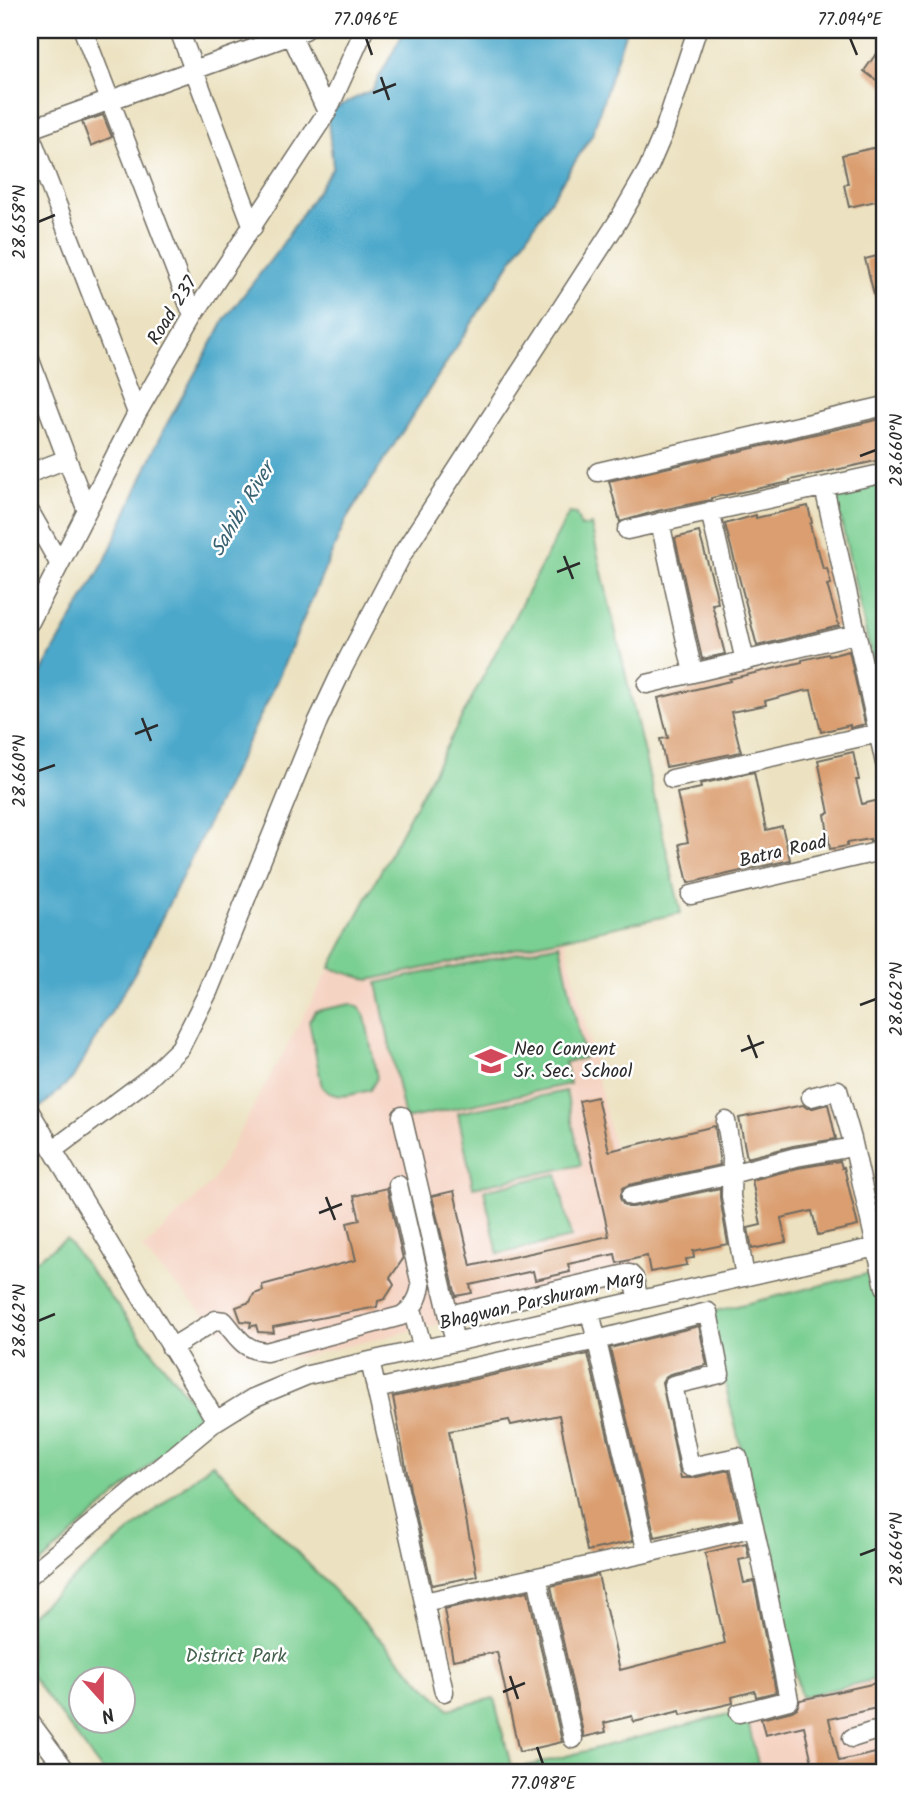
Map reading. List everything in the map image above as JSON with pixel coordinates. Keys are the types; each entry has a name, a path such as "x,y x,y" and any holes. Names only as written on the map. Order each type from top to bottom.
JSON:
{"street":[{"path":"82,30 193,316"},
{"path":"179,30 253,227"},
{"name":"Road 237","path":"30,622 136,413 193,316 327,112 364,30"},
{"path":"53,1150 148,1079 180,1048 208,992 318,721 342,670 403,553 611,232 648,169 663,134 697,30"},
{"path":"30,129 295,31 327,112"},
{"path":"30,135 136,413"},
{"path":"30,360 87,511"},
{"path":"598,472 885,406"},
{"path":"30,473 67,459"},
{"path":"627,530 885,473"},
{"path":"824,487 885,763"},
{"path":"710,511 745,661"},
{"path":"30,512 60,563"},
{"path":"660,522 693,673"},
{"path":"648,684 856,634"},
{"path":"672,779 878,733"},
{"name":"Batra Road","path":"691,895 885,850"},
{"path":"811,1097 838,1090 880,1246 885,1287"},
{"path":"30,1112 216,1421"},
{"path":"402,1116 455,1342"},
{"path":"726,1121 732,1158 731,1196 746,1277"},
{"path":"631,1196 796,1157 842,1149"},
{"path":"171,1348 216,1320 225,1321 249,1349 266,1352 401,1316 412,1309 420,1294 421,1285 398,1185"},
{"name":"Bhagwan Parshuram Marg","path":"30,1575 216,1421 253,1398 308,1375 880,1246"},
{"path":"449,1315 626,1274 630,1274 634,1279 639,1301"},
{"path":"702,1287 720,1374 673,1385 690,1467 738,1457 789,1700 739,1713"},
{"path":"412,1309 423,1349"},
{"path":"590,1311 647,1553"},
{"path":"376,1389 597,1340 708,1312"},
{"path":"370,1361 444,1692"},
{"path":"424,1602 754,1527"},
{"path":"537,1577 573,1740"},
{"path":"30,1722 68,1772"},
{"path":"852,1738 885,1730"}],"shaded area":[{"path":"564,935 642,1281 300,1357 266,1359 239,1350 142,1250 212,1182 330,968 369,980"},
{"path":"885,1677 885,1772 760,1772 745,1710"}],"green space":[{"path":"885,482 885,719 835,493"},
{"path":"569,513 576,514 581,527 591,525 681,913 369,980 330,968"},
{"path":"560,944 584,1058 565,1062 570,1084 405,1119 377,983"},
{"path":"351,1004 360,1008 365,1016 377,1078 370,1090 339,1096 322,1087 309,1021 316,1011"},
{"path":"566,1091 581,1165 473,1187 458,1113"},
{"path":"557,1174 571,1238 498,1254 484,1190"},
{"path":"66,1239 203,1417 30,1573 30,1264"},
{"path":"875,1272 885,1318 885,1677 801,1697 708,1313"},
{"name":"District Park","path":"212,1463 449,1709 494,1698 512,1770 745,1710 760,1772 103,1772 76,1736 136,1736 136,1666 66,1666 66,1722 30,1674 30,1615"}],"water":[{"name":"Sahibi River","path":"405,30 626,30 592,135 346,520 272,692 138,967 72,1079 30,1117 30,692 105,561 163,431 225,319 279,249 333,167 327,112 372,90"}],"building":[{"path":"876,54 885,61 885,87 864,71"},
{"path":"103,115 112,137 91,146 82,122"},
{"path":"882,146 885,160 885,199 849,207 842,155"},
{"path":"885,254 885,322 881,322 865,259"},
{"path":"885,418 885,459 711,498 620,522 609,481"},
{"path":"808,506 816,549 823,569 827,568 831,584 827,585 839,626 757,646 725,524 756,515 756,518"},
{"path":"699,532 718,603 712,604 725,654 702,659 675,538"},
{"path":"849,651 865,724 821,732 811,690 803,691 765,701 766,705 731,712 741,752 666,767 660,739 668,738 658,698 802,660"},
{"path":"853,752 862,804 884,799 885,838 847,843 847,846 830,849 825,814 829,813 818,760"},
{"path":"754,772 766,830 782,826 790,860 688,883 679,844 688,842 677,793 701,788 700,784"},
{"path":"597,1097 609,1151 715,1126 720,1165 629,1185 623,1188 620,1198 623,1204 633,1207 720,1188 728,1244 693,1251 694,1258 686,1259 687,1265 650,1272 647,1256 617,1263 615,1254 568,1264 570,1272 535,1280 533,1271 470,1285 472,1293 456,1296 432,1196 454,1191 471,1266 609,1236 579,1101"},
{"path":"828,1104 836,1139 793,1146 747,1158 739,1118 803,1105 813,1108"},
{"path":"840,1161 842,1168 844,1167 858,1226 818,1235 812,1211 781,1218 786,1242 752,1249 748,1228 761,1225 752,1180"},
{"path":"387,1188 403,1259 390,1278 394,1285 385,1299 378,1301 377,1307 273,1327 274,1333 258,1332 256,1325 250,1327 251,1322 241,1321 236,1307 250,1302 254,1294 263,1291 262,1285 356,1260 347,1223 360,1220 354,1196"},
{"path":"699,1326 707,1365 670,1374 662,1382 679,1469 681,1478 729,1470 740,1519 655,1537 610,1348"},
{"path":"588,1354 633,1541 587,1551 559,1415 511,1425 509,1420 449,1431 477,1576 432,1585 393,1397"},
{"path":"746,1543 749,1558 739,1560 744,1583 754,1581 776,1692 756,1697 755,1691 732,1697 733,1703 681,1715 680,1711 634,1722 632,1716 604,1723 606,1732 584,1737 551,1586 598,1575 620,1670 725,1643 705,1553"},
{"path":"528,1591 562,1742 519,1752 497,1652 453,1660 444,1609"},
{"path":"885,1681 885,1706 829,1719 839,1761 885,1751 885,1772 814,1772 804,1726 765,1735 761,1719 792,1711 797,1708 800,1700"}],"place":[{"name":"Neo Convent Sr. Sec. School","path":"491,1061"}]}
